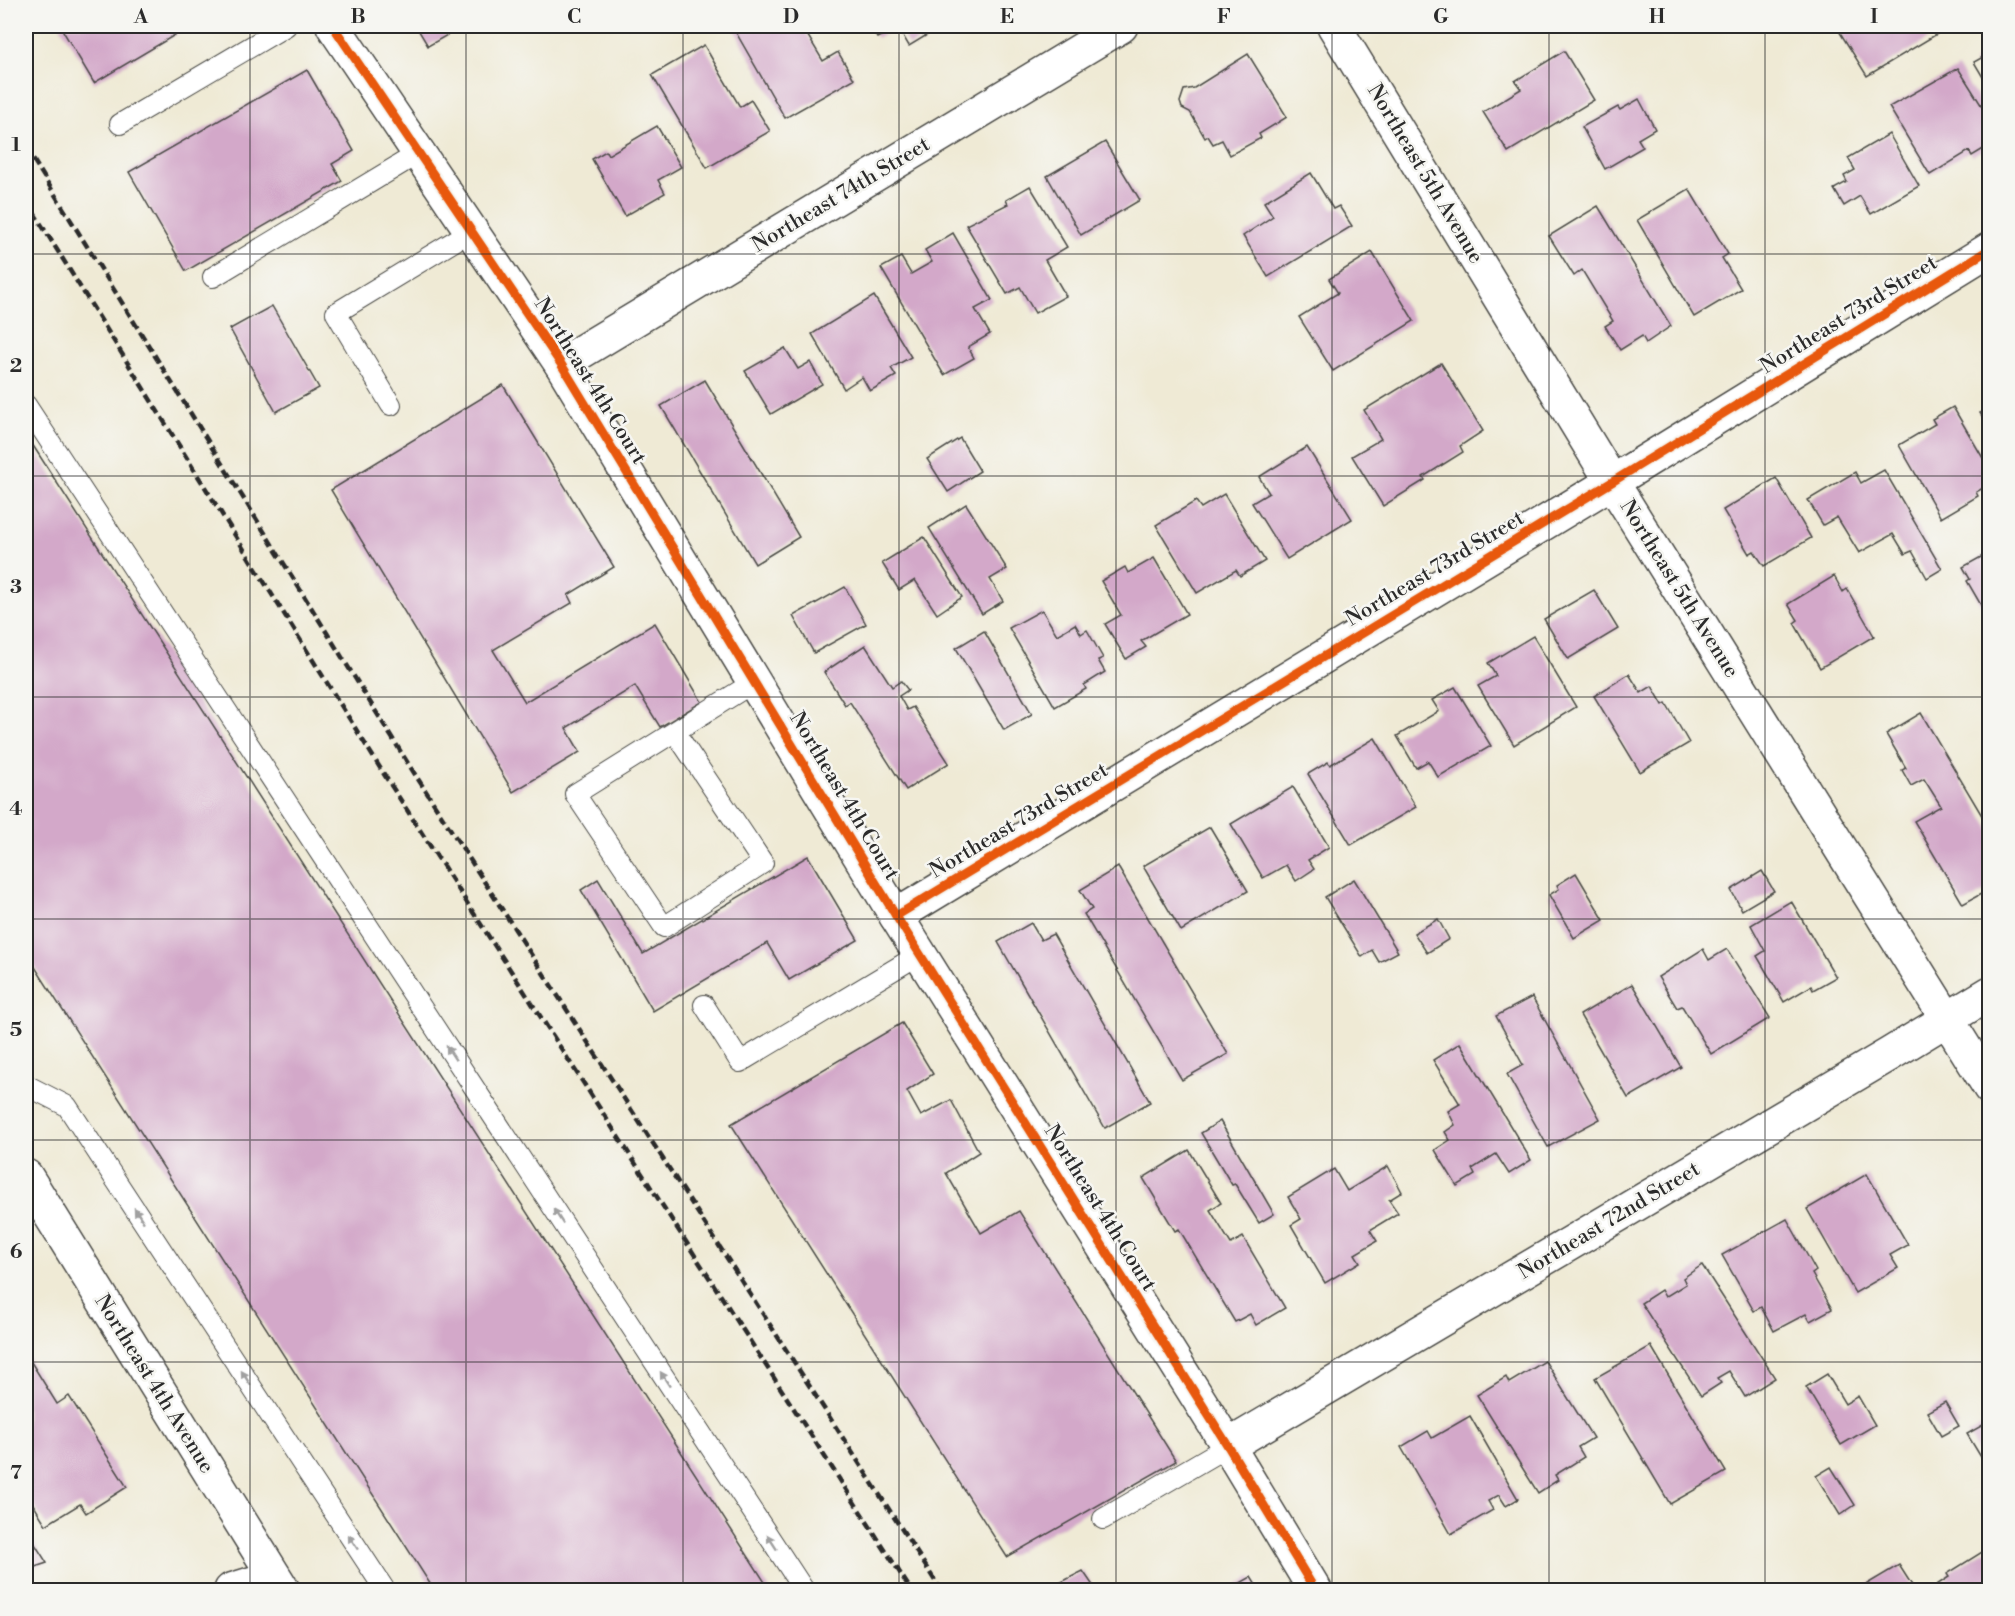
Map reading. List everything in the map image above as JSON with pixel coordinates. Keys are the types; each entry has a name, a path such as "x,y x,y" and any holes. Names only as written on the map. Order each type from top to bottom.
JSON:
{"street":[{"name":"Northeast 4th Court","path":"333,26 561,364 896,916 1228,1446 1315,1590"},
{"name":"Northeast 74th Street","path":"561,364 1121,26"},
{"name":"Northeast 5th Avenue","path":"1334,26 1612,482 1989,1088"},
{"name":"Northeast 73rd Street","path":"896,916 1612,482 1989,249"},
{"name":"Northeast 72nd Street","path":"1228,1446 1989,993"},
{"name":"Northeast 4th Avenue","path":"26,1176 278,1584"},
{"path":"231,1590 278,1584"}],"lane":[{"path":"120,124 286,26"},
{"path":"213,277 419,153"},
{"path":"391,405 336,313 471,231"},
{"path":"26,405 804,1590"},
{"path":"675,732 763,863 664,927 575,794 754,682"},
{"path":"704,1005 741,1062 920,954"},
{"path":"26,1085 67,1106 385,1590"},
{"path":"1103,1519 1228,1446"}],"building":[{"path":"60,26 190,26 94,83"},
{"path":"416,26 463,26 428,46"},
{"path":"739,26 802,26 823,61 838,52 854,79 785,118 734,29"},
{"path":"870,26 928,26 932,32 909,46 898,27 877,38"},
{"path":"1836,26 1932,26 1937,34 1867,76"},
{"path":"704,45 740,107 751,100 770,131 707,168 652,75"},
{"path":"1564,51 1594,100 1508,152 1483,112 1521,89 1515,81"},
{"path":"1990,53 1990,89 1974,62"},
{"path":"1248,54 1287,117 1259,134 1261,138 1230,155 1222,140 1213,144 1208,136 1205,138 1190,112 1182,108 1180,102 1184,90 1194,88"},
{"path":"1958,68 1990,119 1990,145 1972,156 1969,151 1930,175 1889,107"},
{"path":"307,70 354,151 332,164 342,181 186,271 129,172"},
{"path":"1639,99 1655,129 1638,139 1643,147 1605,169 1582,127 1618,107 1620,110"},
{"path":"657,126 681,167 658,180 665,193 625,216 592,159 606,151 608,155"},
{"path":"1889,134 1919,186 1871,214 1860,196 1844,206 1834,189 1847,182 1844,176 1855,170 1848,158"},
{"path":"1105,142 1140,200 1081,235 1047,176"},
{"path":"1311,173 1333,209 1339,206 1352,226 1268,277 1243,236 1273,216 1264,202"},
{"path":"1030,186 1067,247 1045,260 1066,296 1035,313 1020,287 1007,294 966,225 1008,204 1006,200"},
{"path":"1689,189 1728,254 1722,258 1741,289 1694,317 1637,220"},
{"path":"1598,206 1671,326 1646,343 1642,336 1620,350 1605,326 1613,321 1582,270 1574,276 1549,236"},
{"path":"953,233 992,300 975,309 990,334 968,347 974,358 944,375 881,268 901,257 911,274 932,262 925,250"},
{"path":"1372,252 1414,321 1333,371 1299,317 1338,293 1329,279"},
{"path":"874,296 911,357 891,368 896,376 870,391 862,377 844,389 812,334"},
{"path":"272,306 319,388 276,412 230,329"},
{"path":"785,348 798,369 810,362 822,384 771,414 745,371"},
{"path":"1441,363 1483,431 1460,446 1463,452 1423,477 1425,480 1383,506 1352,456 1381,439 1364,410"},
{"path":"705,380 799,537 755,564 661,406"},
{"path":"503,385 614,567 568,595 572,603 493,650 525,702 655,623 702,702 660,727 635,686 566,728 580,752 513,792 331,490"},
{"path":"1953,407 1990,470 1990,484 1976,492 1978,496 1941,518 1899,445 1935,424 1932,419"},
{"path":"1990,408 1990,428 1980,413"},
{"path":"960,438 980,471 948,492 927,459"},
{"path":"32,444 770,1590 434,1590 26,953 26,448"},
{"path":"1307,447 1352,519 1287,559 1252,503 1269,493 1259,477"},
{"path":"1884,470 1942,569 1927,578 1912,551 1905,554 1893,534 1859,553 1837,517 1823,525 1808,500 1855,472 1861,483"},
{"path":"1776,478 1811,538 1764,566 1754,551 1749,554 1723,510"},
{"path":"1224,494 1265,561 1240,576 1236,570 1197,593 1156,525 1196,501 1201,508"},
{"path":"966,504 1007,569 990,579 1003,601 982,614 929,528"},
{"path":"924,537 962,597 937,614 915,580 899,590 882,563"},
{"path":"1990,552 1990,610 1985,612 1967,581 1970,579 1963,567"},
{"path":"1154,558 1187,614 1141,641 1146,647 1126,659 1105,624 1121,615 1101,581 1125,567 1128,573"},
{"path":"1834,576 1843,592 1847,589 1874,636 1820,668 1794,623 1798,620 1788,604"},
{"path":"845,587 866,624 814,653 793,616"},
{"path":"1594,590 1618,629 1568,659 1544,619"},
{"path":"1042,610 1057,635 1075,624 1081,634 1087,630 1103,658 1098,660 1105,672 1084,685 1086,689 1055,707 1009,628"},
{"path":"984,631 1032,714 1004,730 956,648"},
{"path":"1533,636 1576,707 1514,745 1478,686 1496,676 1488,663"},
{"path":"865,645 892,687 901,681 908,690 899,696 907,710 913,707 949,763 906,790 850,702 845,705 824,672"},
{"path":"1629,674 1641,693 1652,686 1663,705 1666,703 1689,743 1640,772 1594,696"},
{"path":"1455,687 1491,746 1438,777 1428,761 1416,768 1397,736 1439,711 1432,700"},
{"path":"1921,713 1990,829 1990,889 1963,904 1914,821 1941,806 1924,779 1911,786 1902,770 1906,768 1886,734"},
{"path":"1375,738 1416,807 1351,845 1308,774 1328,762 1330,765"},
{"path":"1293,787 1329,847 1308,860 1314,869 1296,881 1286,865 1263,878 1231,824"},
{"path":"1210,827 1248,891 1181,931 1143,866"},
{"path":"808,856 858,940 789,980 767,943 653,1011 581,890 598,879 643,954"},
{"path":"1118,867 1228,1054 1182,1080 1084,914 1092,909 1080,890"},
{"path":"1762,871 1774,891 1742,910 1731,890"},
{"path":"1576,873 1604,920 1574,938 1549,895 1559,889 1557,885"},
{"path":"1354,879 1398,952 1379,962 1372,950 1362,957 1325,897"},
{"path":"1791,901 1836,977 1813,990 1811,986 1784,1002 1757,956 1765,951 1751,925"},
{"path":"1438,919 1449,939 1427,953 1414,933"},
{"path":"1031,923 1041,940 1053,934 1150,1102 1105,1128 998,942"},
{"path":"1703,949 1709,960 1727,949 1770,1018 1711,1054 1682,1006 1677,1008 1658,977"},
{"path":"1632,984 1681,1067 1628,1098 1580,1015"},
{"path":"1532,997 1600,1119 1548,1147 1507,1074 1523,1065 1496,1016"},
{"path":"902,1023 933,1074 907,1091 921,1116 951,1100 979,1152 946,1173 981,1233 1019,1211 1176,1461 1007,1557 731,1124"},
{"path":"1460,1043 1531,1160 1509,1174 1496,1154 1472,1169 1475,1175 1457,1186 1435,1150 1450,1140 1445,1132 1455,1125 1448,1111 1460,1104 1433,1060"},
{"path":"1220,1121 1274,1214 1259,1223 1235,1184 1232,1185 1201,1133"},
{"path":"1189,1150 1221,1203 1210,1210 1231,1244 1243,1237 1285,1308 1256,1325 1250,1314 1235,1322 1179,1229 1175,1231 1143,1178"},
{"path":"1388,1166 1402,1192 1389,1200 1398,1213 1370,1230 1377,1241 1355,1254 1360,1262 1325,1283 1291,1225 1301,1219 1288,1197 1334,1169 1347,1191"},
{"path":"1867,1174 1908,1245 1890,1255 1898,1268 1855,1293 1807,1209"},
{"path":"1787,1219 1816,1271 1812,1274 1832,1309 1810,1321 1806,1314 1774,1331 1761,1307 1754,1311 1722,1255"},
{"path":"1702,1265 1775,1378 1745,1397 1729,1371 1717,1378 1721,1383 1701,1396 1641,1303 1661,1290 1665,1297 1686,1284 1683,1278"},
{"path":"1651,1346 1726,1472 1670,1504 1595,1378"},
{"path":"26,1354 57,1404 69,1396 127,1487 86,1513 80,1504 46,1525 26,1493"},
{"path":"1545,1361 1593,1438 1578,1447 1584,1457 1555,1475 1558,1480 1538,1493 1477,1395 1506,1377 1509,1383"},
{"path":"1827,1374 1845,1404 1858,1396 1875,1425 1841,1445 1806,1387"},
{"path":"1945,1402 1959,1426 1941,1436 1927,1412"},
{"path":"1470,1416 1518,1499 1506,1506 1499,1495 1488,1501 1493,1510 1451,1534 1401,1447 1428,1431 1432,1438"},
{"path":"1990,1421 1990,1472 1967,1434"},
{"path":"1831,1467 1855,1505 1840,1515 1816,1476"},
{"path":"26,1530 47,1563 26,1570"},
{"path":"1990,1547 1990,1590 1929,1590 1949,1577 1947,1574"},
{"path":"1899,1565 1915,1590 1857,1590"},
{"path":"1083,1571 1096,1590 1046,1590"},
{"path":"1251,1577 1259,1590 1228,1590"}],"railway":[{"path":"26,148 409,765 941,1590"},
{"path":"26,200 387,779 911,1590"}],"cycle path":[{"path":"333,26 561,364 896,916 1228,1446 1315,1590"},
{"path":"896,916 1612,482 1990,249"}]}
